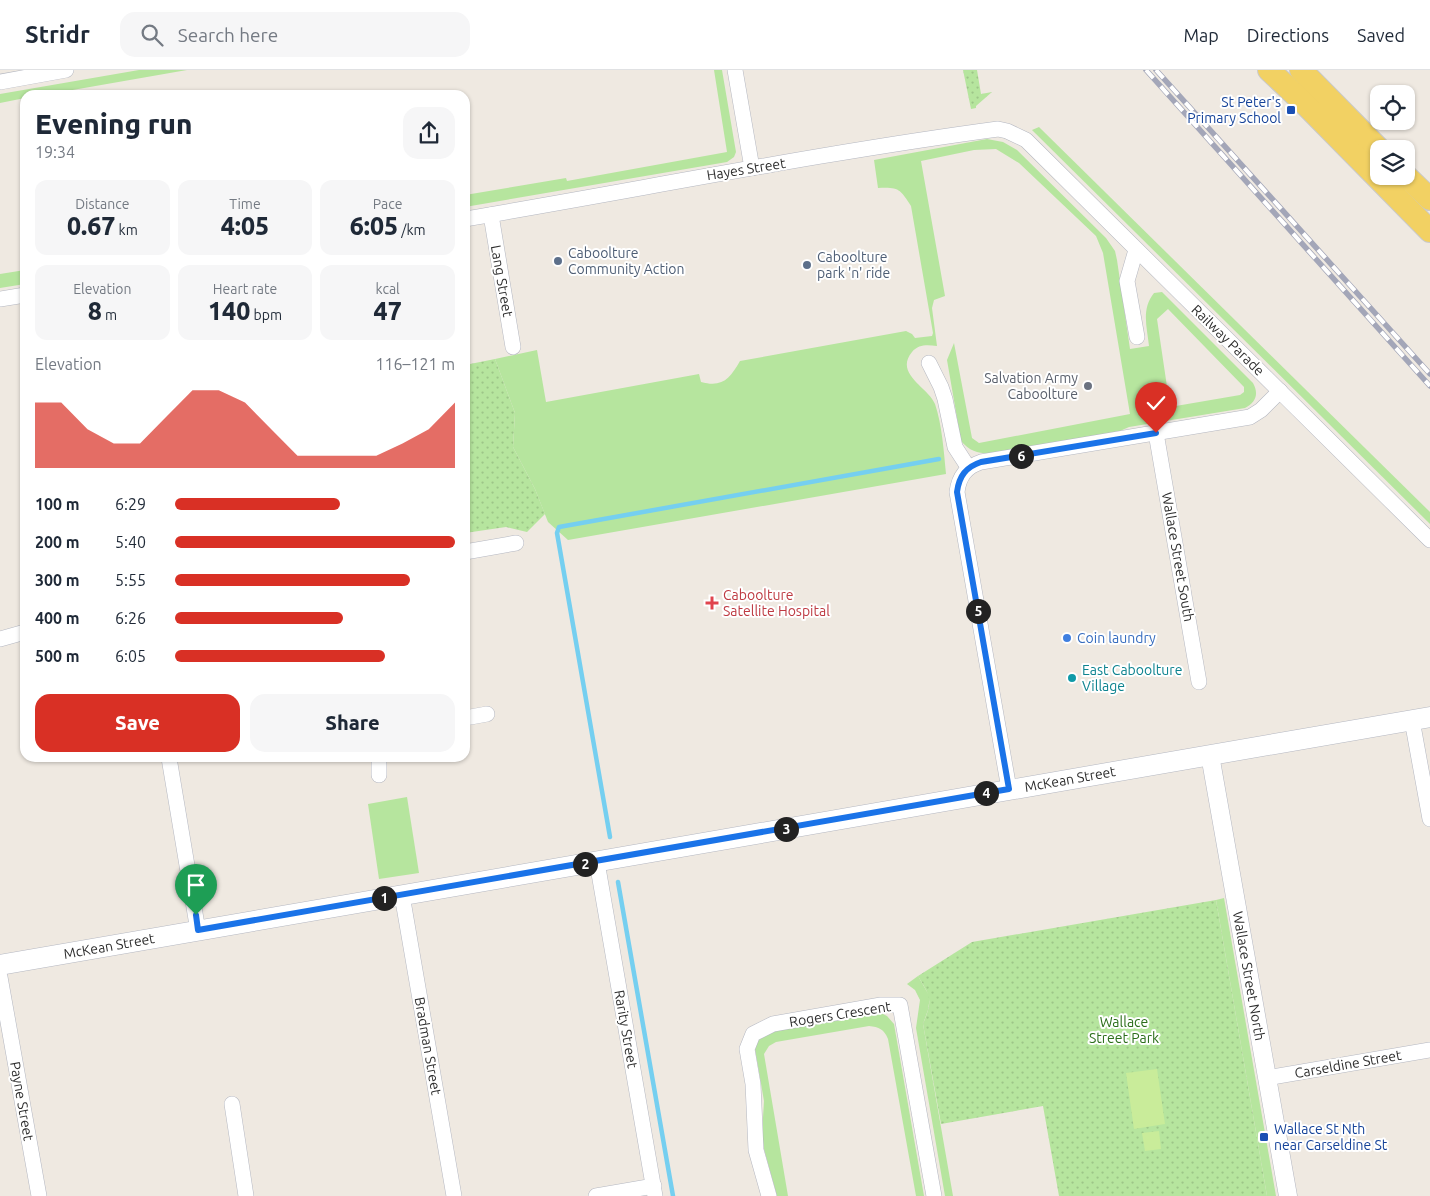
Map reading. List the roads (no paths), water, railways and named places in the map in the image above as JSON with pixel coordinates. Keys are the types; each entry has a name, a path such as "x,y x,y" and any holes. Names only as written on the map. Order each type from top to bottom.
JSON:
{"main road":[{"path":"1269,70 1430,231"},
{"path":"1301,70 1370,140"},
{"path":"1415,185 1430,199"},
{"name":"McKean Street","path":"0,965 1421,718"}],"street":[{"path":"0,82 66,70"},
{"path":"735,70 752,168"},
{"name":"Hayes Street","path":"470,218 907,141 998,129 1026,140"},
{"name":"Railway Parade","path":"1026,140 1430,540"},
{"name":"Lang Street","path":"491,215 513,347"},
{"path":"1136,250 1128,282 1137,337"},
{"path":"0,299 20,296"},
{"path":"930,363 945,399 955,447 968,467"},
{"path":"1009,789 957,492 960,478 968,467 981,462 1250,417 1261,410 1280,390"},
{"name":"Wallace Street South","path":"1156,433 1199,682"},
{"path":"470,551 516,543"},
{"path":"0,639 20,633"},
{"path":"470,717 487,714"},
{"path":"1421,718 1430,819"},
{"name":"Wallace Street North","path":"1210,755 1288,1196"},
{"path":"170,762 198,930"},
{"path":"378,762 378,775"},
{"name":"Rarity Street","path":"597,862 655,1191"},
{"name":"Bradman Street","path":"402,895 454,1196"},
{"name":"Payne Street","path":"0,977 39,1196"},
{"name":"Rogers Crescent","path":"769,1196 756,1150 753,1084 748,1048 753,1034 773,1024 881,1005 900,1005 934,1196"},
{"name":"Carseldine Street","path":"1267,1078 1430,1050"},
{"path":"232,1104 246,1196"},
{"path":"596,1196 655,1191"}],"waterway":[{"path":"610,837 557,533 559,527 939,459"},
{"path":"618,882 673,1196"}],"railway":[{"path":"1146,70 1430,386"},
{"path":"1156,70 1430,374"}],"place":[{"name":"St Peter's Primary School","path":"1291,110"},
{"name":"Caboolture Community Action","path":"558,261"},
{"name":"Caboolture park 'n' ride","path":"807,265"},
{"name":"Salvation Army Caboolture","path":"1088,386"},
{"name":"Caboolture Satellite Hospital","path":"712,603"},
{"name":"Coin laundry","path":"1067,638"},
{"name":"East Caboolture Village","path":"1072,678"},
{"name":"Wallace St Nth near Carseldine St","path":"1264,1137"}],"park label":[{"name":"Wallace Street Park","path":"1124,1030"}]}
